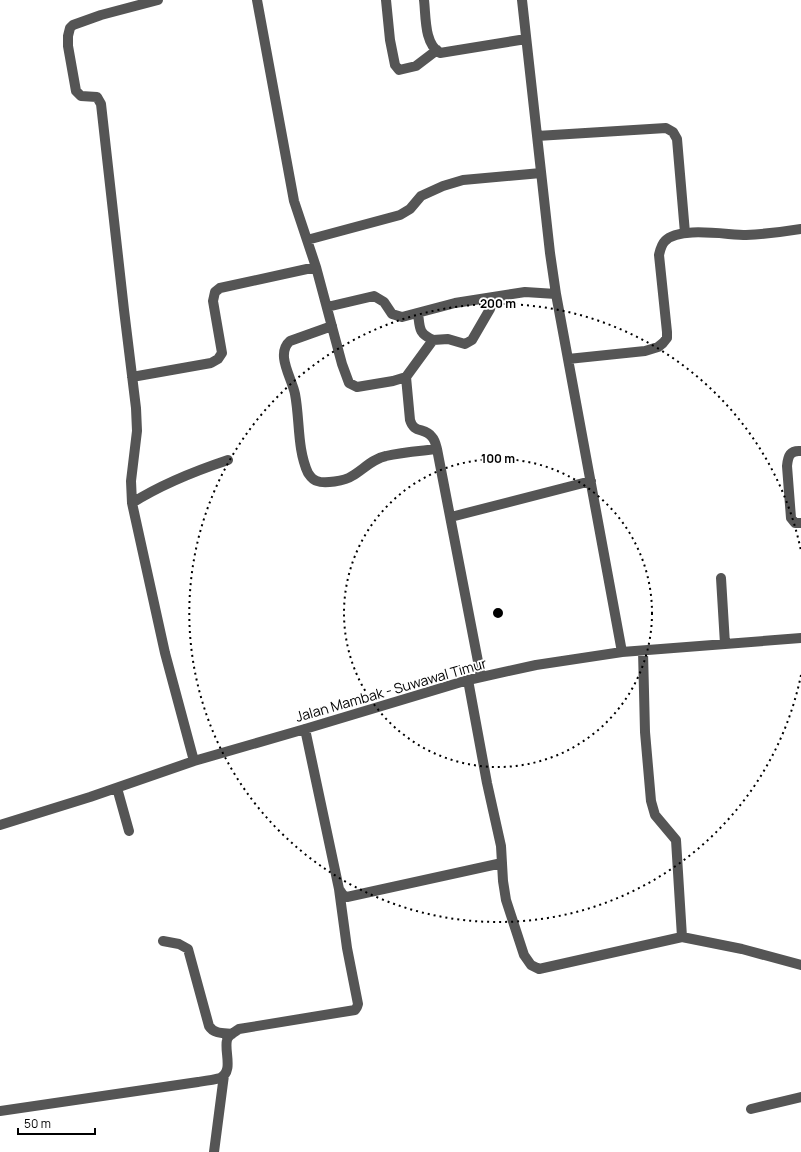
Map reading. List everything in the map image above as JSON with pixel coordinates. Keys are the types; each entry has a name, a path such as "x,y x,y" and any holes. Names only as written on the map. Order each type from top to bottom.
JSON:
{"street":[{"path":"158,0 73,24 70,28 68,36 69,56 76,91 80,96 97,98 101,104 137,431 131,481 132,503 165,653 194,761"},
{"path":"257,0 294,202 316,267 347,380 352,385 357,386 393,381 406,377 433,340"},
{"path":"386,0 390,40 396,68 399,70 416,66 437,50"},
{"path":"424,0 429,37 437,50 443,53 526,39"},
{"path":"522,0 550,253 556,294 622,652"},
{"path":"537,136 666,128 673,132 677,139 684,234"},
{"path":"307,240 400,215 410,209 421,196 443,186 464,180 541,173"},
{"path":"568,359 645,351 658,347 663,343 667,338 667,332 659,255 665,241 672,237 704,232 744,235 801,229"},
{"path":"132,377 211,363 218,359 222,353 213,301 215,292 220,288 316,267"},
{"path":"327,307 374,296 384,302 392,314 402,317 455,302 525,292 556,294"},
{"path":"418,313 420,330 423,334 433,340 448,339 465,344 472,340 490,309 494,297"},
{"path":"332,326 290,341 283,352 283,358 293,384 297,402 303,457 311,477 317,482 341,480 353,476 366,465 385,456 437,449"},
{"path":"406,377 411,425 414,428 424,431 432,436 437,449 481,677"},
{"path":"801,451 796,450 790,454 787,460 787,466 791,518 795,523 801,523"},
{"path":"132,503 160,486 228,460"},
{"path":"451,516 591,481"},
{"path":"721,578 725,644"},
{"name":"Jalan Mambak - Suwawal Timur","path":"0,825 117,788 194,761 305,730 468,680 536,665 622,652 801,638"},
{"path":"643,651 645,732 651,801 655,815 676,840 682,937"},
{"path":"468,680 486,783 501,846 503,881 506,900 524,955 536,968 682,937 742,949 801,965"},
{"path":"214,1152 224,1074 227,1068 227,1039 239,1029 353,1010 358,1007 347,948 339,889 305,730"},
{"path":"117,788 129,831"},
{"path":"339,889 347,897 502,863"},
{"path":"163,941 179,944 188,949 209,1026 212,1031 217,1033 232,1034"},
{"path":"0,1110 198,1082 220,1078 224,1074"},
{"path":"751,1109 801,1097"}]}
